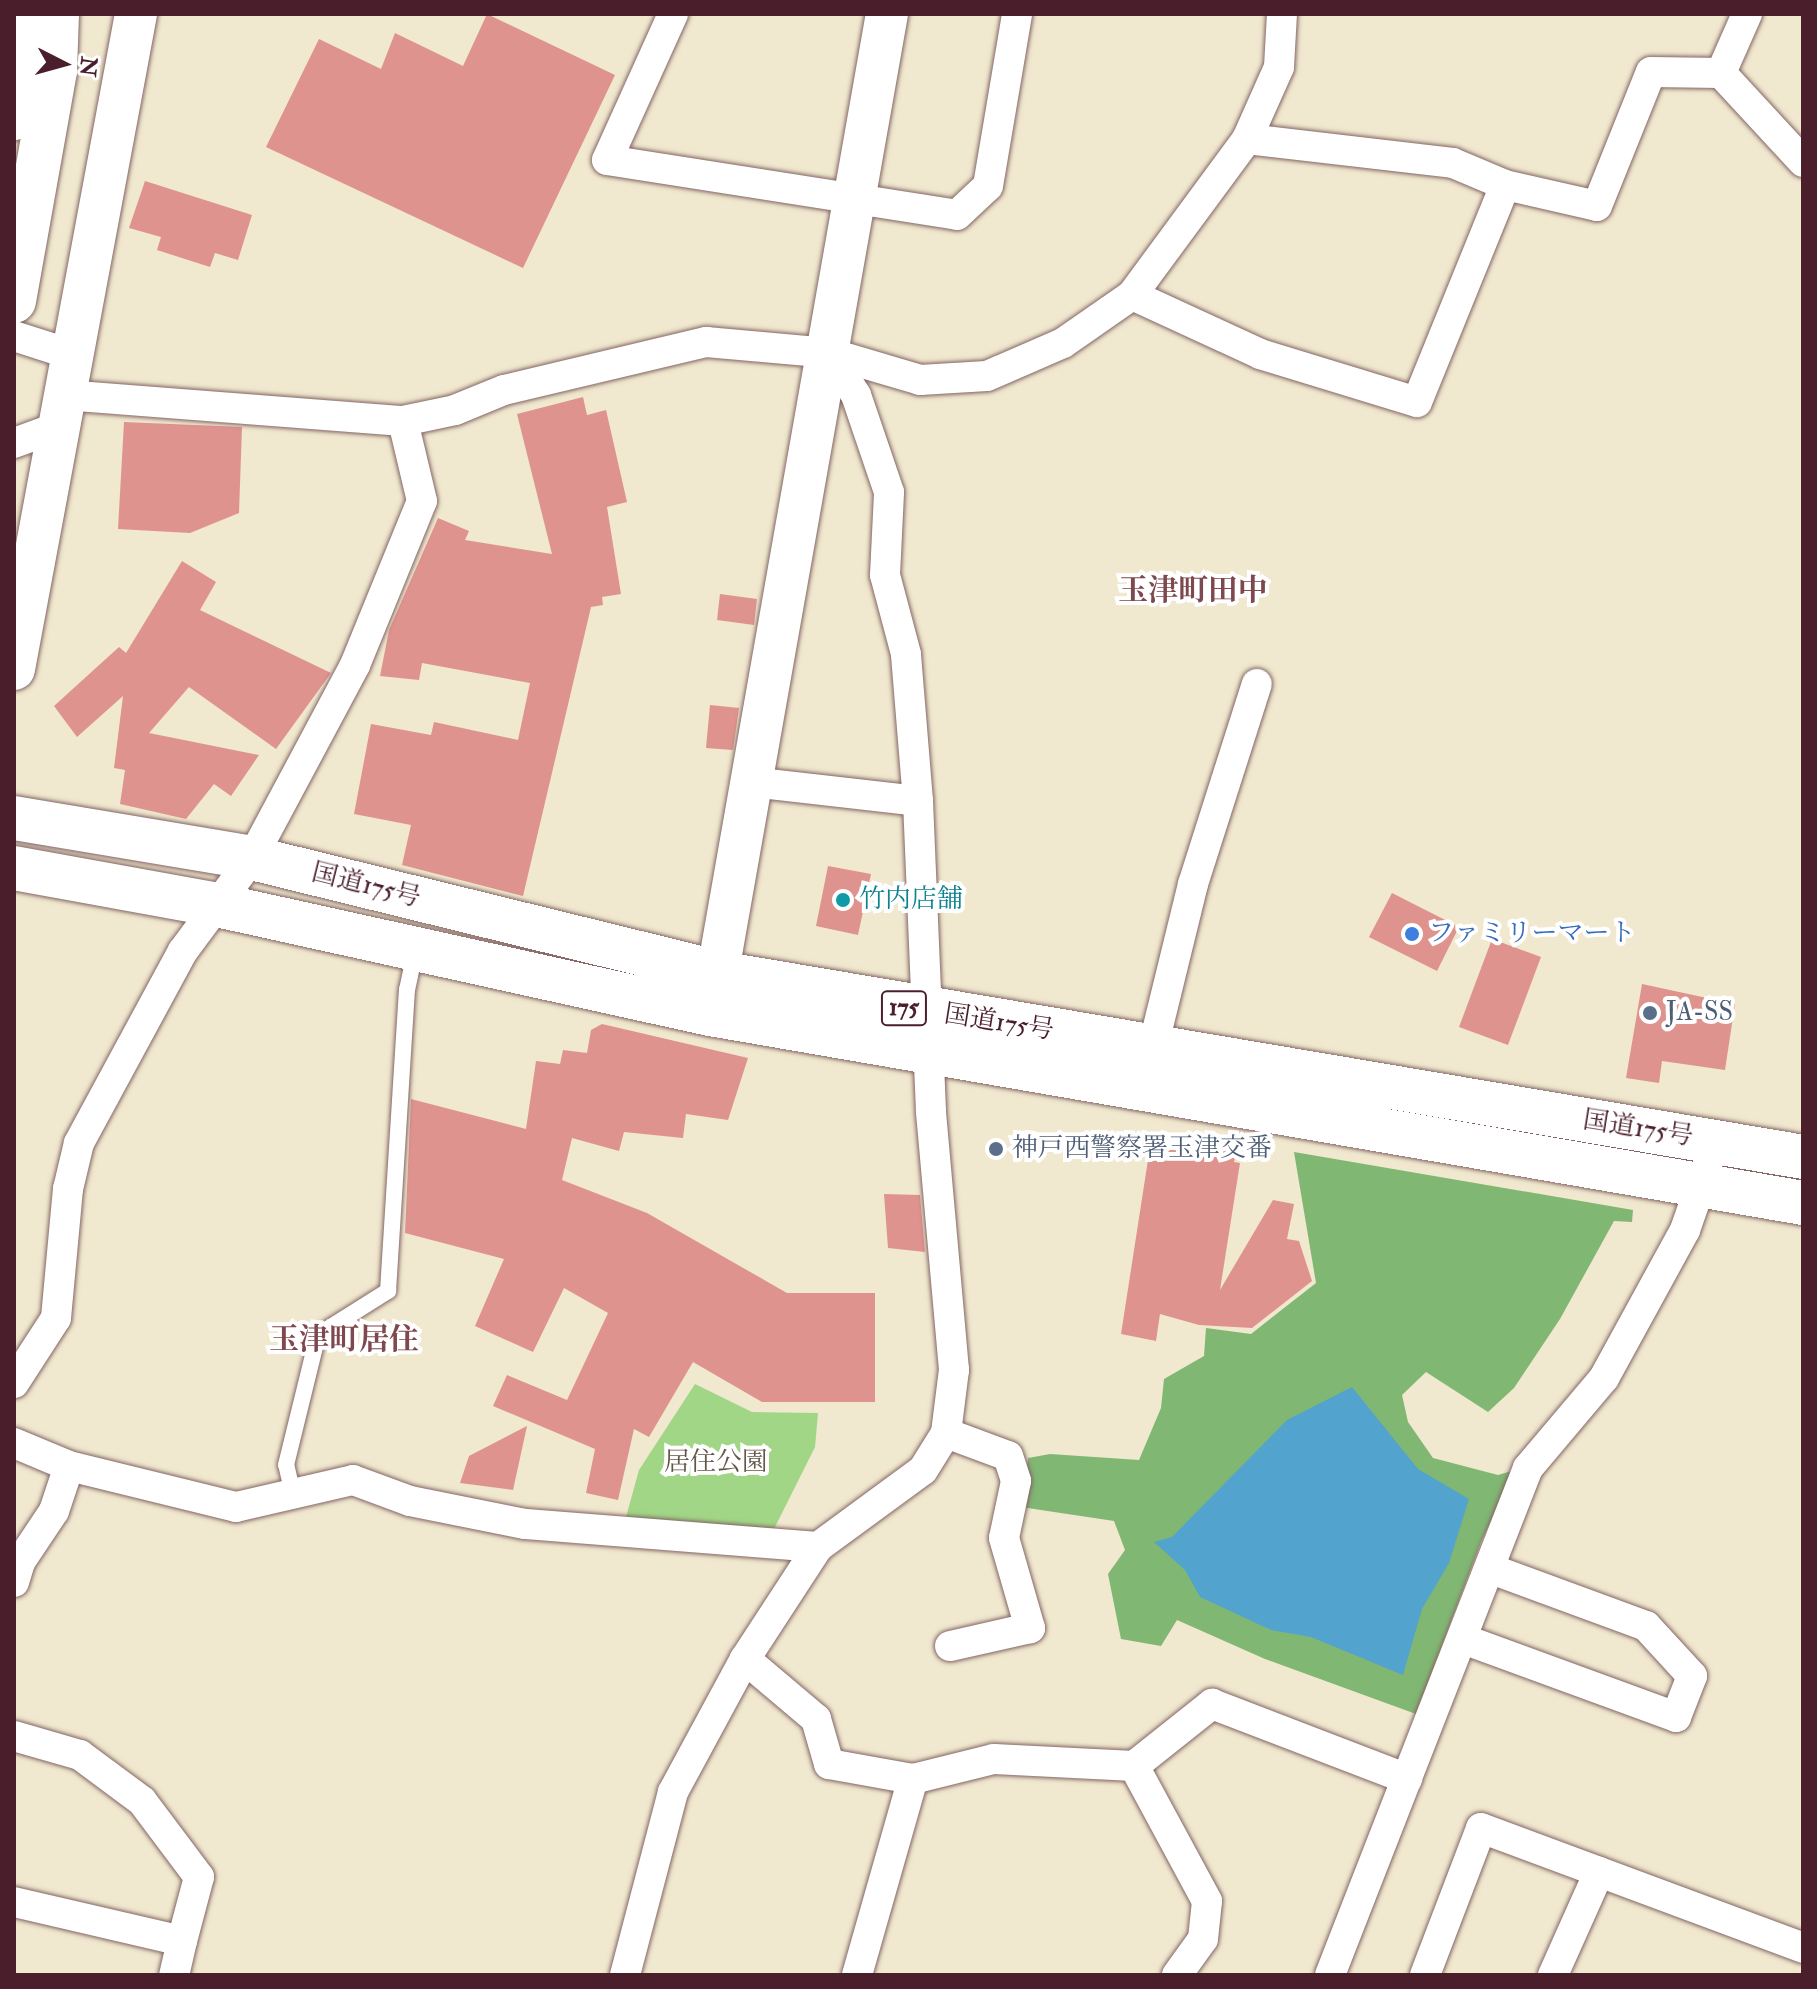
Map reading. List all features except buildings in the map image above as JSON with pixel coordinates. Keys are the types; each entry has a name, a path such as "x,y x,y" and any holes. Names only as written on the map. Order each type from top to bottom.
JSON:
{"highway":[{"path":"14,118 26,64 29,14"},
{"path":"14,301 55,71 57,14"},
{"path":"55,71 85,14"},
{"name":"国道175号","path":"14,818 252,858 714,993"},
{"name":"国道175号","path":"14,868 217,905 415,951 714,993 927,1032 1701,1188 1803,1203"},
{"name":"国道175号","path":"927,1032 1153,1047 1803,1157"}],"street":[{"path":"14,669 70,354 136,14"},
{"path":"673,14 607,160 957,215 988,186 1017,14"},
{"path":"714,993 887,14"},
{"path":"14,443 61,411 403,421 455,410 504,390 706,342 829,353 920,380 987,376 1063,343 1132,295 1247,139 1279,67 1282,14"},
{"path":"1721,73 1747,14"},
{"path":"1247,139 1453,163 1505,185 1597,206 1651,72 1721,73 1803,162"},
{"path":"1132,295 1260,354 1417,402 1505,185"},
{"path":"14,336 70,354"},
{"path":"635,1973 673,1792 745,1659 818,1547 923,1470 946,1433 954,1370 927,1032 918,801 906,654 885,575 889,492 856,395 829,353"},
{"path":"14,1383 56,1318 68,1189 79,1143 183,951 252,858 355,665 422,501 403,421"},
{"path":"1153,1047 1193,884 1257,684"},
{"path":"752,782 918,801"},
{"path":"1330,1975 1528,1468 1604,1378 1685,1230 1715,1142"},
{"path":"946,1433 1008,1456 1016,1481 1004,1538 1030,1628 950,1646"},
{"path":"14,1443 69,1466 236,1507 292,1490 353,1480 410,1501 525,1524 818,1547"},
{"path":"14,1582 20,1562 54,1511 69,1466"},
{"path":"1463,1639 1676,1717 1692,1676 1646,1626 1491,1569"},
{"path":"745,1659 816,1719 829,1764 913,1779 994,1759 1134,1766 1212,1704 1407,1779"},
{"path":"14,1736 80,1755 142,1801 199,1877 174,1975"},
{"path":"1134,1766 1207,1901 1203,1939 1177,1975"},
{"path":"857,1975 913,1779"},
{"path":"1425,1975 1481,1828 1803,1948"},
{"path":"1553,1975 1599,1872"},
{"path":"14,1902 182,1941"}],"lane":[{"path":"292,1490 286,1465 318,1335 388,1291 407,990 415,951"}],"green space":[{"path":"1294,1152 1633,1210 1632,1222 1614,1221 1560,1319 1514,1388 1488,1412 1426,1372 1402,1395 1408,1422 1433,1458 1498,1475 1515,1470 1481,1542 1416,1714 1265,1659 1177,1620 1161,1646 1121,1639 1108,1574 1125,1550 1114,1521 1021,1507 1028,1458 1050,1454 1139,1460 1161,1408 1164,1379 1204,1356 1206,1328 1251,1334 1316,1283"},
{"name":"居住公園","path":"695,1384 752,1412 818,1413 815,1447 773,1531 626,1517 639,1470"}],"water":[{"path":"1352,1387 1418,1469 1469,1499 1449,1563 1422,1609 1403,1675 1311,1637 1271,1630 1200,1597 1185,1570 1154,1542 1172,1537 1287,1420"}],"place":[{"name":"竹内店舗","path":"843,900"},
{"name":"ファミリーマート","path":"1412,934"},
{"name":"JA-SS","path":"1650,1013"},
{"name":"神戸西警察署玉津交番","path":"996,1149"}],"district":[{"name":"玉津町田中","path":"1193,591"},
{"name":"玉津町居住","path":"344,1340"}]}
